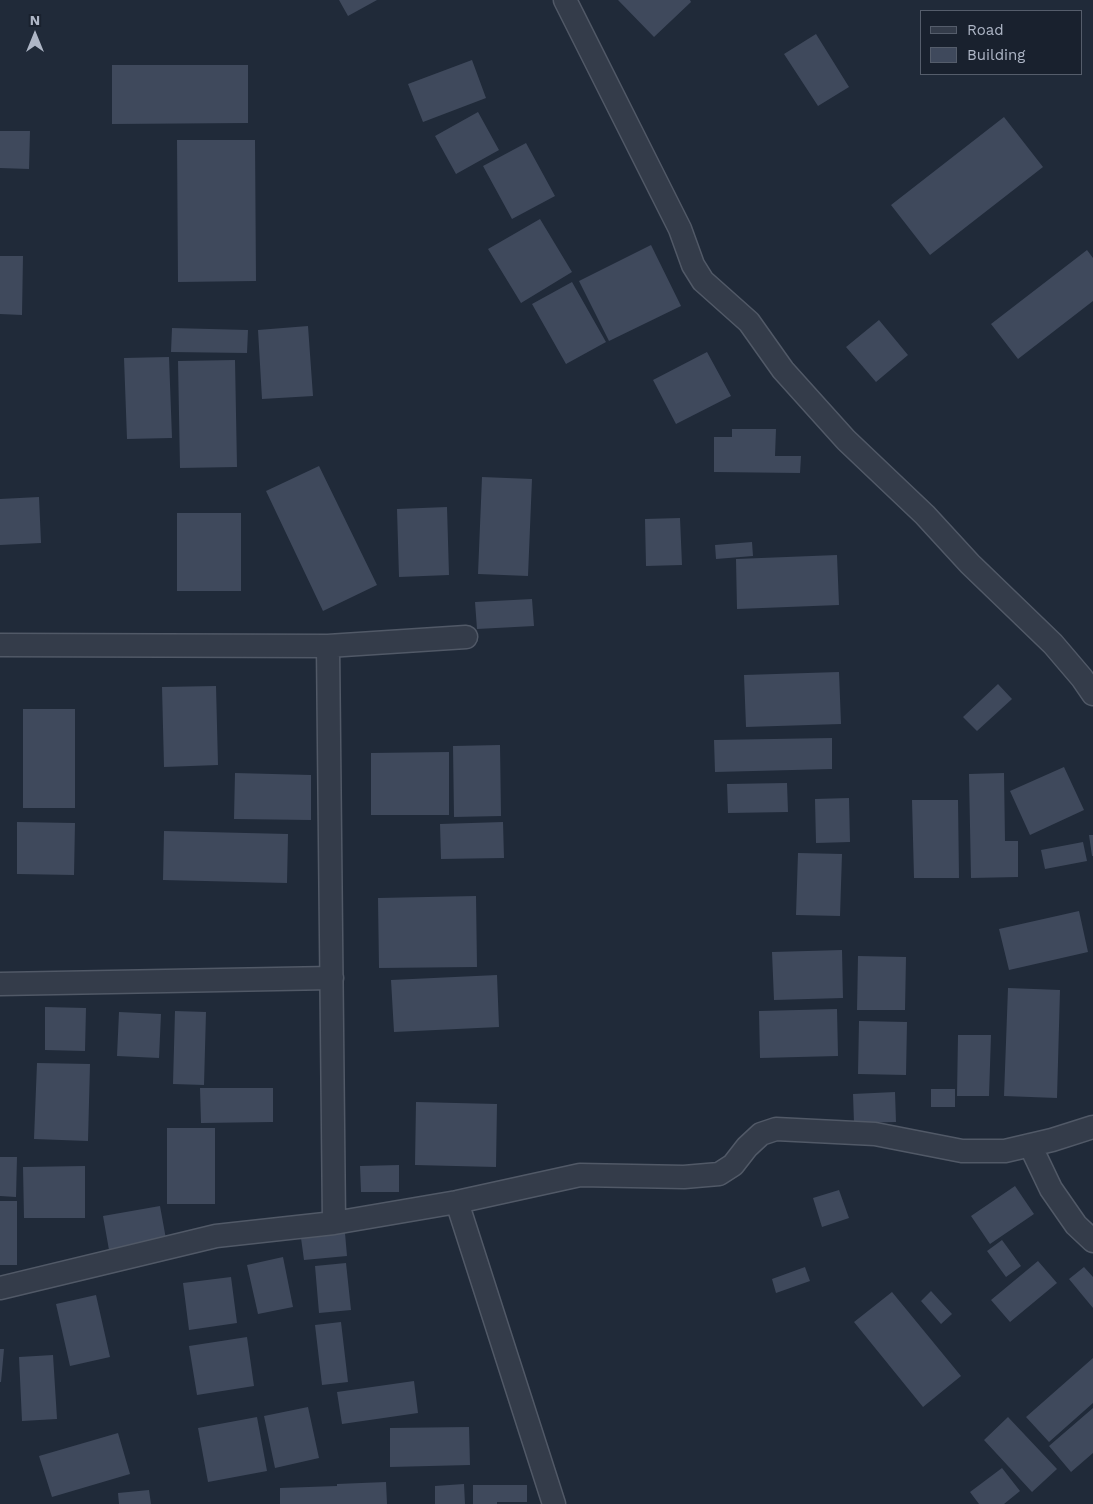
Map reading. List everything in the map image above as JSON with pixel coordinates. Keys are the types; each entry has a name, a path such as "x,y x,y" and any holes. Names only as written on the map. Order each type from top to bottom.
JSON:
{"street":[{"path":"565,0 680,229 693,265 703,281 749,322 783,370 846,440 925,515 970,564 1052,644 1074,668 1093,694"},
{"path":"0,645 328,646 466,637"},
{"path":"328,646 334,1223"},
{"path":"0,984 332,978"},
{"path":"0,1288 216,1236 334,1223 457,1202 580,1176 684,1177 718,1174 733,1165 761,1134 776,1130 875,1134 962,1151 1005,1151 1052,1140 1093,1126"},
{"path":"1030,1145 1051,1189 1076,1225 1093,1241"},
{"path":"457,1202 554,1504"}],"building":[{"path":"339,0 377,0 348,16"},
{"path":"618,0 690,0 691,2 654,37"},
{"path":"816,34 849,87 818,106 784,54"},
{"path":"472,60 486,98 423,122 408,84"},
{"path":"112,65 248,65 248,123 112,124"},
{"path":"478,112 499,150 456,174 435,136"},
{"path":"1004,117 1043,167 930,255 891,205"},
{"path":"0,131 30,131 29,169 0,168"},
{"path":"177,140 255,140 256,281 178,282"},
{"path":"526,143 555,196 512,219 483,166"},
{"path":"540,219 572,272 521,303 488,249"},
{"path":"651,245 681,306 609,341 579,281"},
{"path":"1087,250 1093,258 1093,301 1018,359 991,324"},
{"path":"0,256 23,256 22,315 0,314"},
{"path":"572,282 606,342 566,364 532,304"},
{"path":"879,320 908,355 876,382 846,347"},
{"path":"308,326 313,396 262,399 258,330"},
{"path":"172,328 248,330 247,353 171,352"},
{"path":"707,352 731,396 676,424 653,380"},
{"path":"169,357 172,438 127,439 124,358"},
{"path":"235,360 237,467 180,468 178,361"},
{"path":"732,429 776,429 775,456 801,456 800,473 714,472 714,437 732,437"},
{"path":"319,466 377,585 323,611 266,491"},
{"path":"482,477 532,479 528,576 478,574"},
{"path":"39,497 41,543 0,545 0,499"},
{"path":"447,507 449,575 399,577 397,509"},
{"path":"177,513 241,513 241,591 177,591"},
{"path":"680,518 682,565 646,566 645,519"},
{"path":"752,542 753,556 716,559 715,545"},
{"path":"837,555 839,605 737,609 736,559"},
{"path":"532,599 534,626 477,629 475,602"},
{"path":"839,672 841,724 746,727 744,675"},
{"path":"998,684 1012,699 977,731 963,717"},
{"path":"216,686 218,765 164,767 162,687"},
{"path":"23,709 75,709 75,808 23,808"},
{"path":"832,738 832,769 715,772 714,740"},
{"path":"500,745 501,816 454,817 453,746"},
{"path":"449,752 449,815 371,815 371,753"},
{"path":"1064,767 1084,810 1030,835 1010,791"},
{"path":"235,773 311,775 311,820 234,819"},
{"path":"1004,773 1005,841 1018,841 1018,877 971,878 969,774"},
{"path":"787,783 788,812 728,813 727,784"},
{"path":"849,798 850,842 816,843 815,799"},
{"path":"912,800 958,800 959,878 914,878"},
{"path":"17,822 75,823 74,875 17,874"},
{"path":"503,822 504,858 441,859 440,824"},
{"path":"164,831 288,834 287,883 163,880"},
{"path":"1089,835 1093,835 1093,856 1092,856"},
{"path":"1083,842 1087,861 1045,869 1041,850"},
{"path":"798,853 842,854 840,916 796,915"},
{"path":"476,896 477,967 379,968 378,898"},
{"path":"1079,911 1088,952 1009,970 999,929"},
{"path":"842,950 843,998 774,1000 772,952"},
{"path":"858,956 906,957 905,1010 857,1010"},
{"path":"497,975 499,1027 394,1032 391,980"},
{"path":"1008,988 1060,990 1057,1098 1004,1096"},
{"path":"45,1007 86,1008 85,1051 45,1050"},
{"path":"837,1009 838,1056 760,1058 759,1011"},
{"path":"175,1011 206,1012 204,1085 173,1084"},
{"path":"119,1012 161,1014 159,1058 117,1056"},
{"path":"859,1021 907,1022 906,1075 858,1074"},
{"path":"958,1035 991,1035 989,1096 957,1096"},
{"path":"37,1063 90,1064 88,1141 34,1139"},
{"path":"200,1088 273,1088 273,1122 201,1123"},
{"path":"931,1089 955,1089 955,1107 931,1107"},
{"path":"895,1092 896,1122 854,1123 853,1094"},
{"path":"416,1102 497,1104 496,1167 415,1165"},
{"path":"167,1128 215,1128 215,1204 167,1204"},
{"path":"0,1157 17,1157 16,1197 0,1196"},
{"path":"399,1165 399,1192 361,1192 360,1166"},
{"path":"85,1166 85,1218 24,1218 23,1167"},
{"path":"1015,1186 1034,1214 990,1244 971,1216"},
{"path":"839,1190 849,1218 822,1227 813,1198"},
{"path":"0,1201 17,1201 17,1265 0,1265"},
{"path":"160,1206 166,1239 109,1250 103,1216"},
{"path":"345,1233 347,1256 304,1260 301,1238"},
{"path":"1002,1240 1021,1266 1006,1277 987,1251"},
{"path":"283,1257 293,1307 258,1314 247,1265"},
{"path":"1038,1261 1057,1283 1010,1322 991,1300"},
{"path":"346,1263 351,1310 319,1313 315,1266"},
{"path":"805,1267 810,1281 776,1293 772,1279"},
{"path":"1084,1267 1093,1277 1093,1308 1069,1279"},
{"path":"231,1277 237,1323 189,1330 183,1283"},
{"path":"931,1291 952,1314 941,1324 921,1301"},
{"path":"892,1292 961,1376 923,1407 854,1322"},
{"path":"96,1295 110,1357 70,1366 56,1304"},
{"path":"341,1322 348,1382 322,1385 315,1325"},
{"path":"247,1337 254,1386 197,1395 189,1346"},
{"path":"0,1349 4,1349 1,1382 0,1382"},
{"path":"53,1355 57,1419 22,1421 19,1357"},
{"path":"1093,1358 1093,1403 1049,1442 1026,1417"},
{"path":"414,1381 418,1413 342,1424 337,1392"},
{"path":"308,1407 319,1458 275,1468 264,1416"},
{"path":"1093,1408 1093,1453 1071,1472 1049,1446"},
{"path":"257,1417 267,1471 208,1482 198,1428"},
{"path":"1008,1417 1057,1469 1032,1492 984,1440"},
{"path":"469,1427 470,1465 390,1467 390,1428"},
{"path":"118,1433 130,1474 52,1497 39,1456"},
{"path":"1002,1468 1020,1491 1004,1504 979,1504 970,1492"},
{"path":"386,1482 387,1504 280,1504 280,1488"},
{"path":"464,1484 465,1504 435,1504 435,1486"},
{"path":"473,1485 527,1485 527,1502 473,1504"},
{"path":"149,1490 151,1504 119,1504 118,1493"}]}
